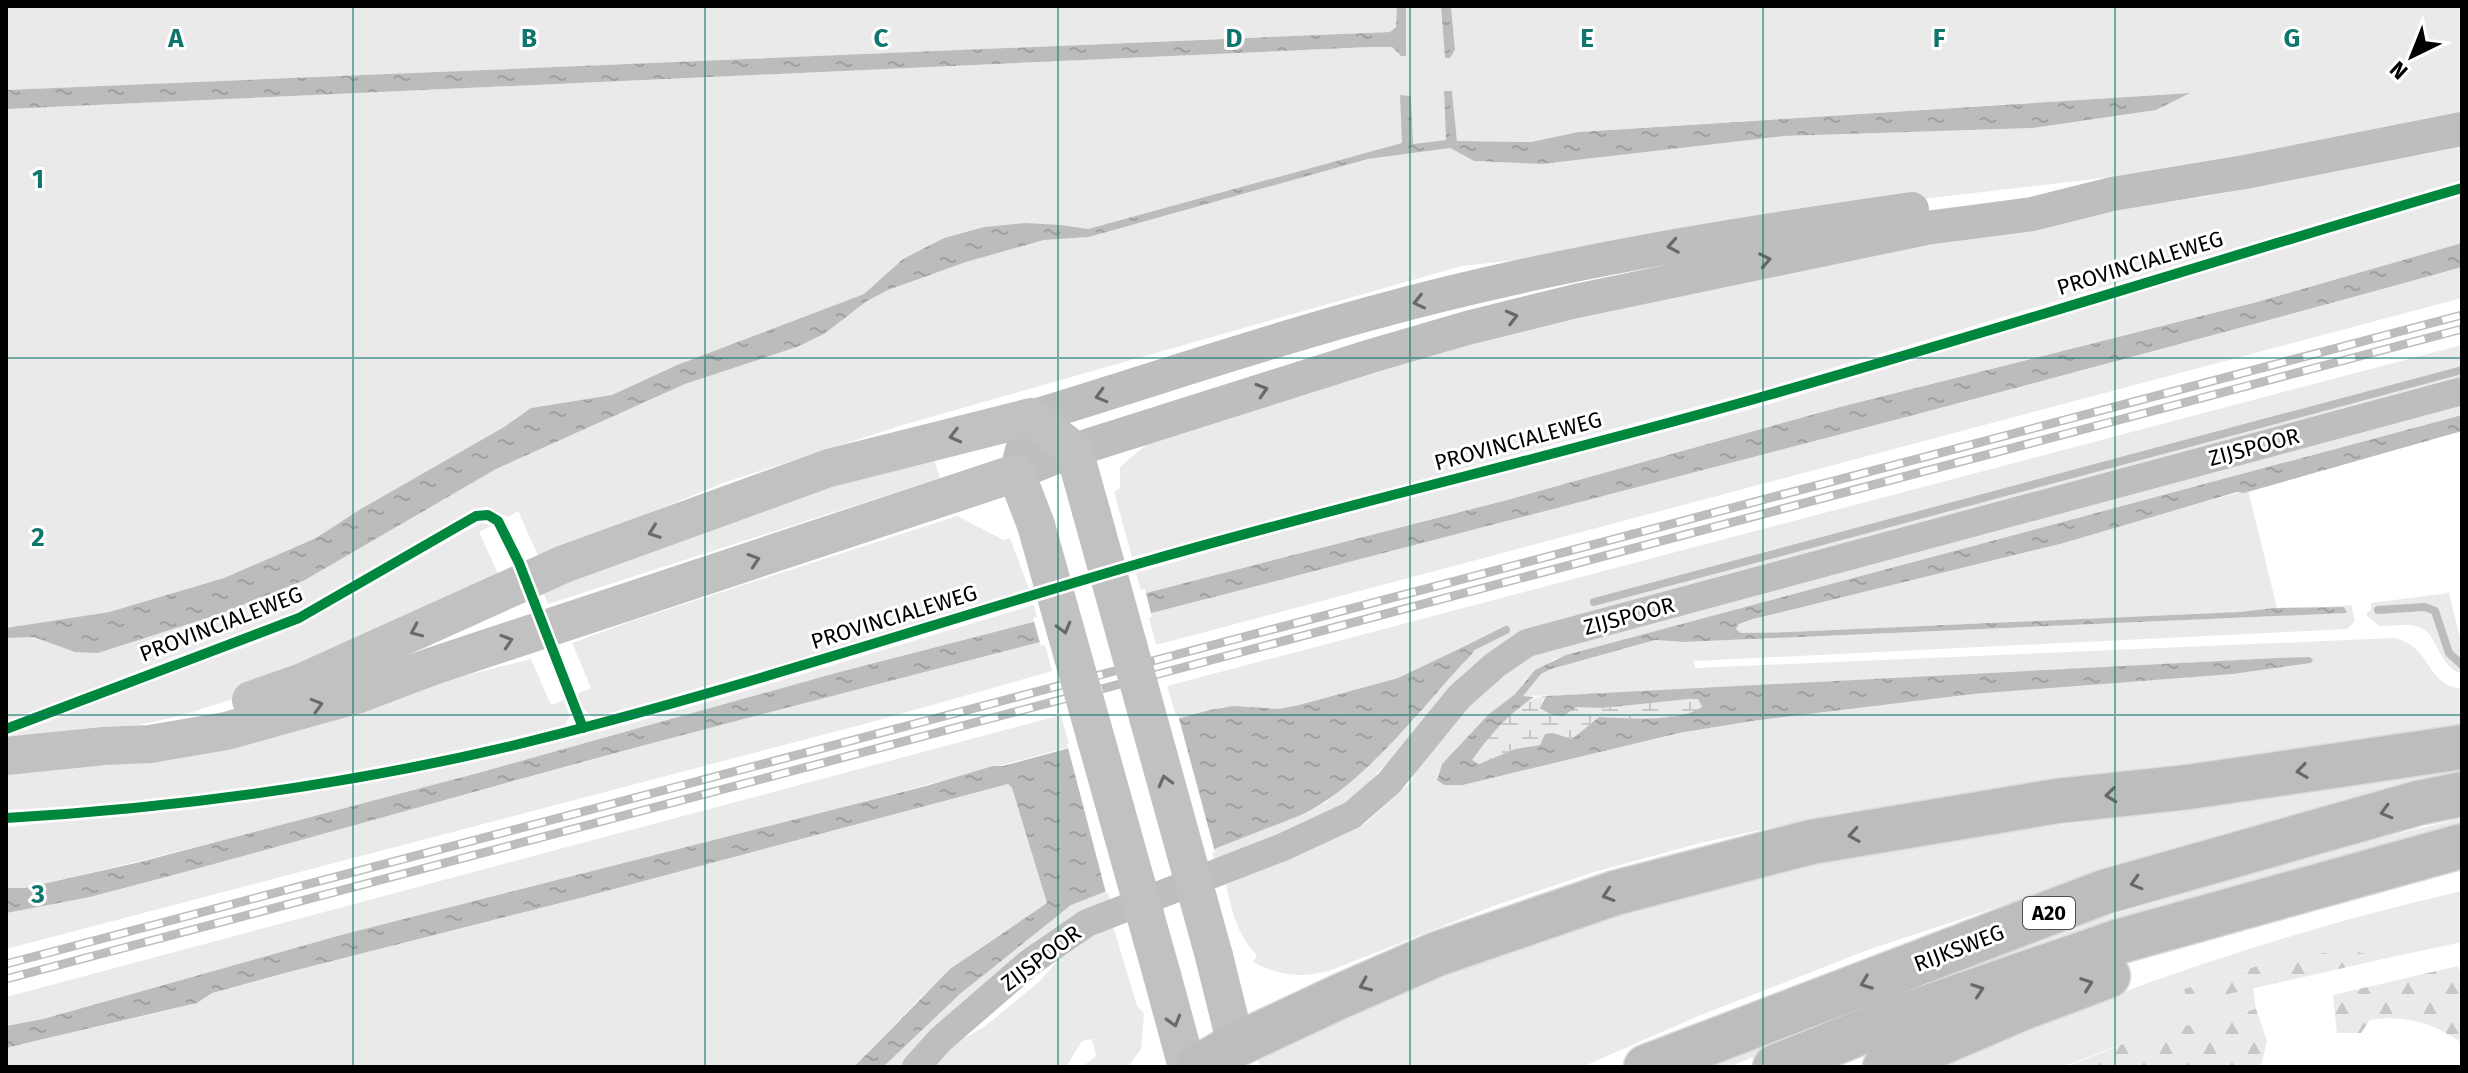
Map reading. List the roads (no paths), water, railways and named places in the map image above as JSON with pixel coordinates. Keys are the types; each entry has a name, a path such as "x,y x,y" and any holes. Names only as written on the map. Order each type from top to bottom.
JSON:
{"highway":[{"path":"1198,1067 1236,1045 1437,954 1615,893 1811,842 2057,801 2188,787 2462,747"},
{"name":"RIJKSWEG","path":"1646,1067 2104,892 2418,803 2462,794"},
{"name":"RIJKSWEG","path":"1775,1067 1899,1017 2117,942 2462,846"},
{"name":"A20","path":"1885,1067 2020,1009 2285,915 2321,884"}],"main road":[{"path":"104,746 300,683 564,564 829,468 1031,417 1074,450 1236,1045"},
{"path":"6,756 150,744 226,731 359,694 448,661 1016,473 1036,525 1187,1067"}],"street":[{"path":"1016,473 1074,450 1467,328 1701,273 1926,228 2032,214 2112,194 2245,172 2462,129"},
{"path":"1016,473 1031,417 1372,313 1618,255 1755,231 1926,207 2031,197 2112,194"},
{"name":"ZIJSPOOR","path":"916,1067 940,1040 1029,963 1087,923 1283,847 1352,815 1389,783 1459,697 1495,665 1527,643 2462,391"}],"water":[{"path":"1397,6 1406,6 1406,56 1401,56 1392,47 1370,47 6,109 6,90 1390,32 1396,27"},
{"path":"1441,6 1451,6 1455,50 1450,58 1445,58"},
{"path":"1444,91 1452,91 1457,141 1531,142 1578,132 2190,93 2156,110 2033,128 1784,136 1542,164 1474,161 1450,148 1368,159 1089,237 1044,240 966,262 888,290 867,301 824,334 797,347 685,384 496,469 305,580 220,614 98,653 75,652 34,637 6,638 6,628 109,612 224,578 316,538 531,408 612,395 677,365 864,294 903,259 944,238 984,227 1025,223 1088,229 1402,143 1400,95 1411,96 1413,144 1446,140"},
{"path":"2462,243 2462,267 1810,442 642,746 90,897 6,913 6,888 25,888 140,862 478,773 836,673 1507,500 1840,407 2257,302"},
{"path":"2462,415 2462,431 2060,544 1753,619 1739,624 1736,629 1741,633 1789,632 2275,608 2344,607 2347,613 1684,642 1655,640 1541,674 1523,696 1534,697 1500,726 1472,760 1479,764 1515,749 1540,745 1545,734 1553,733 1572,739 1599,717 1666,717 1702,707 1698,699 1689,699 1603,708 1577,707 1563,716 1540,708 1546,696 2277,658 2310,657 2313,660 2311,663 2233,674 1973,694 1752,721 1679,733 1463,785 1444,785 1437,780 1442,764 1489,714 1514,695 1535,670 1566,655"},
{"path":"1467,645 1474,651 1412,720 1370,764 1325,801 1301,815 1071,905 960,994 883,1067 854,1067 950,969 1047,903 1012,788 1008,784 285,973 212,993 197,1003 9,1047 6,1051 6,1026 43,1019 341,935 1210,710 1233,706 1278,709 1299,705 1398,678"}],"waterway":[{"path":"1594,602 2462,370"},
{"path":"2378,610 2425,607 2435,611 2449,653 2462,665"},
{"path":"1470,648 1506,630"}],"railway":[{"path":"6,964 2462,315"},
{"path":"6,979 2462,329"}]}
